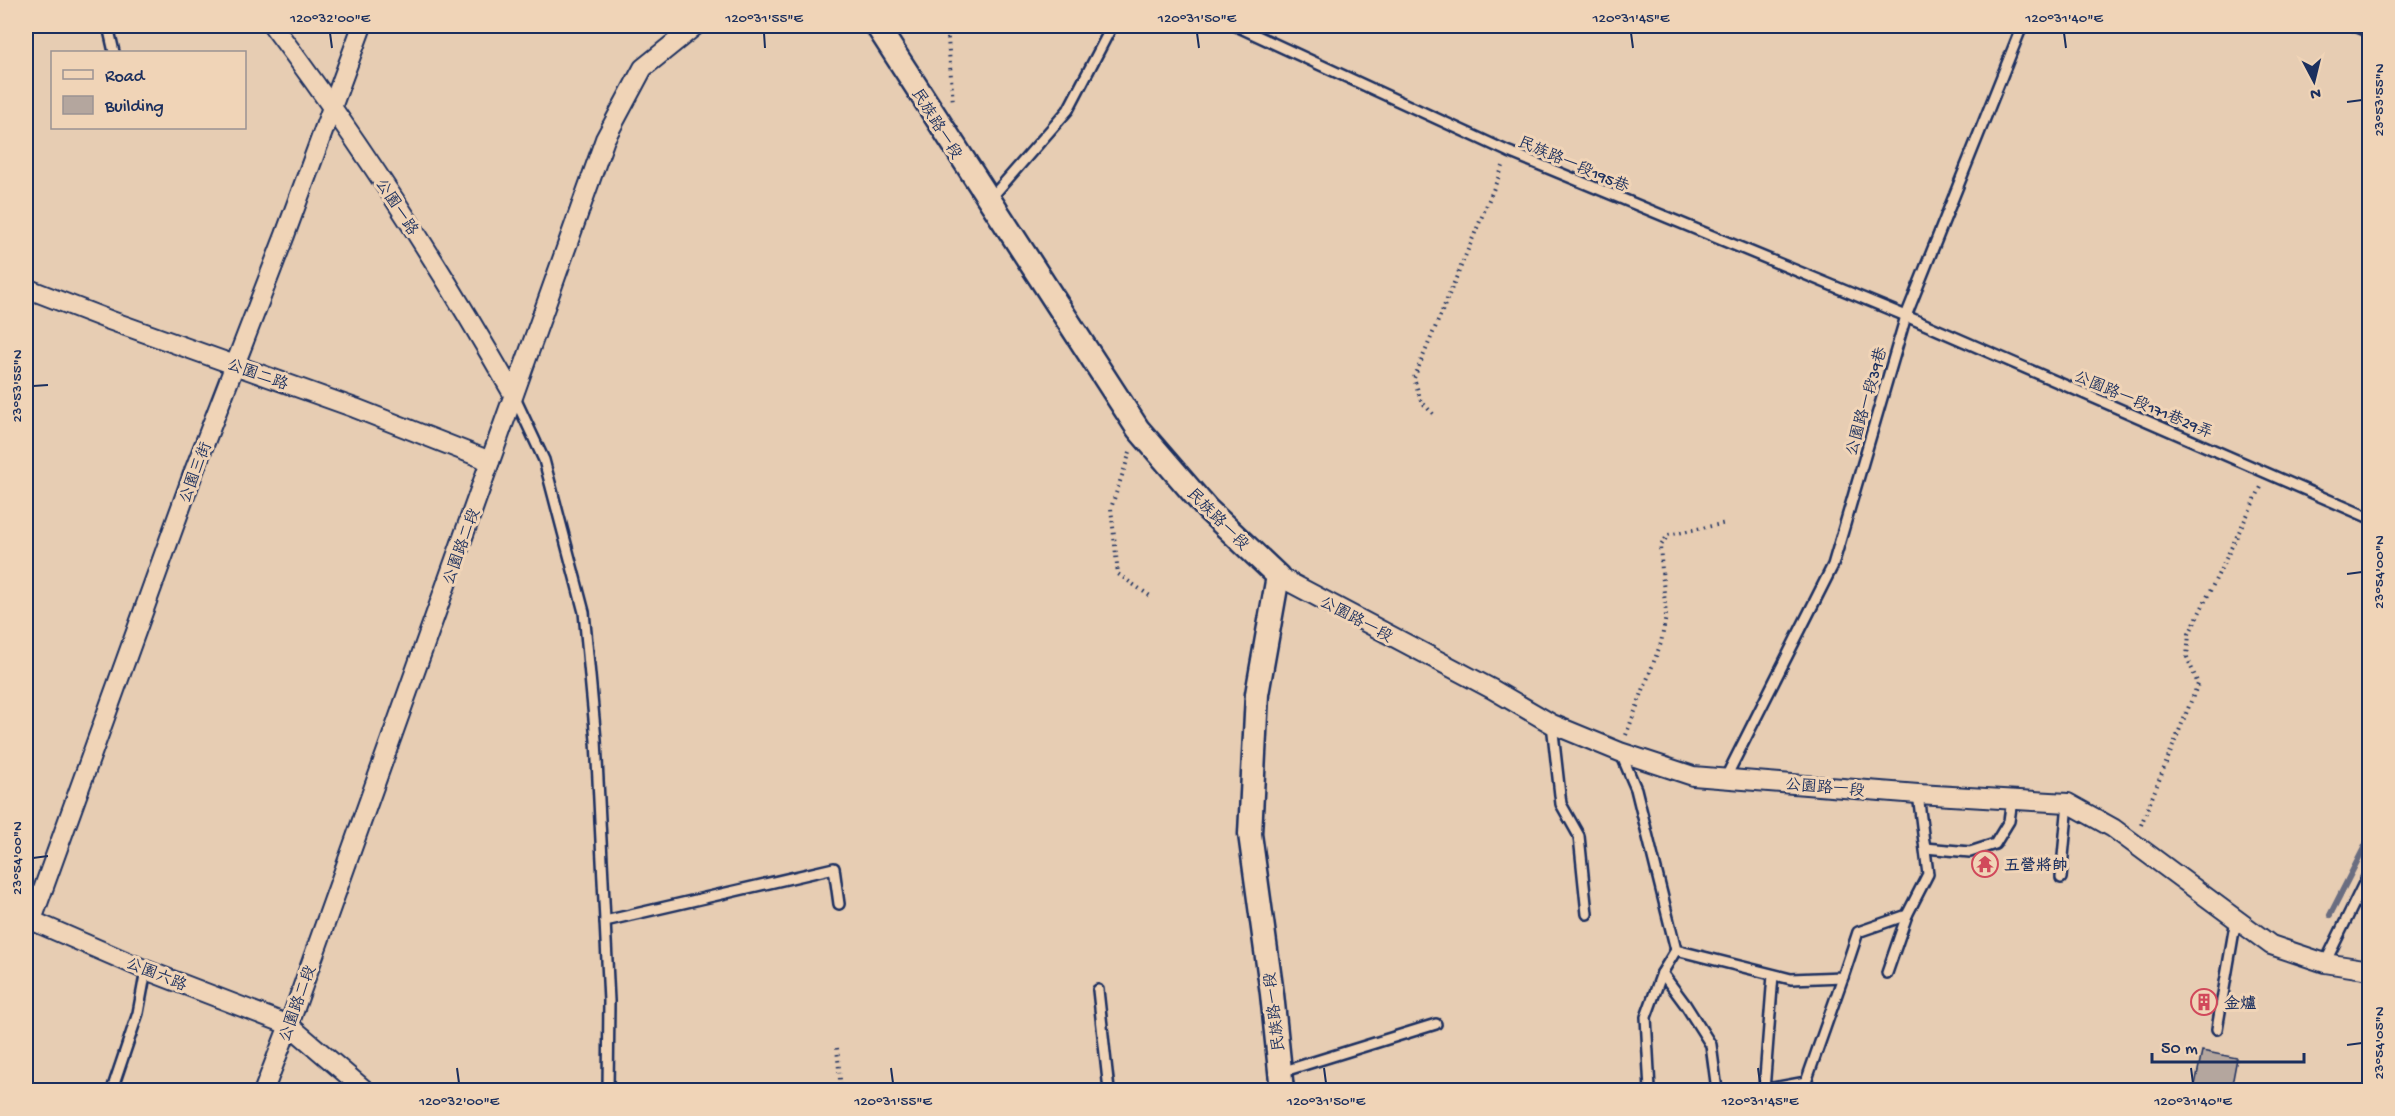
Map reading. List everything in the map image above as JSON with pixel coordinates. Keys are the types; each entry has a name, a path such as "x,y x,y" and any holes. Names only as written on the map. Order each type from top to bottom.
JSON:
{"street":[{"name":"公園一路","path":"273,26 332,105 466,311 513,394"},
{"name":"公園三街","path":"29,919 173,527 362,26"},
{"name":"公園路二段","path":"264,1090 605,139 643,68 695,26"},
{"name":"民族路一段","path":"877,26 988,201 1138,429 1207,509 1278,576 1257,694 1250,834 1272,994 1281,1081"},
{"name":"公園二路","path":"26,288 355,408 490,460"},
{"name":"公園路一段","path":"1278,576 1492,689 1552,724 1620,752 1693,776 2068,803 2113,828 2271,945 2325,963 2370,970"},
{"name":"公園六路","path":"29,919 146,970 289,1025 365,1090"}],"lane":[{"path":"108,26 114,51"},
{"path":"988,201 1068,110 1112,26"},
{"name":"民族路一段195巷","path":"1236,26 1509,152 1906,316"},
{"name":"公園路一段39巷","path":"1725,779 1833,565 1906,316 2022,26"},
{"path":"2355,26 2370,32"},
{"name":"公園路一段171巷29弄","path":"1906,316 2370,518"},
{"path":"513,394 544,460 584,612 596,740 609,1001 608,1090"},
{"path":"1552,724 1561,804 1579,836 1587,914"},
{"path":"1620,752 1636,789 1676,950 1662,973 1646,1017 1650,1090"},
{"path":"1887,973 1907,915 1928,874 1918,794"},
{"path":"1925,848 1970,852 1995,844 2009,821 2012,800"},
{"path":"2061,878 2068,803"},
{"path":"605,921 834,868 839,904"},
{"path":"2325,963 2370,871"},
{"path":"1773,975 1763,1090 1806,1082 1858,932 1907,915"},
{"path":"2217,1029 2236,920"},
{"path":"1676,950 1791,980 1843,977"},
{"path":"112,1090 138,1013 146,970"},
{"path":"1662,973 1685,1004 1710,1045 1717,1090"},
{"path":"1098,990 1109,1090"},
{"path":"1281,1081 1436,1024"}],"path":[{"path":"947,26 953,105"},
{"path":"1433,414 1421,401 1414,378 1509,152"},
{"path":"1138,429 1111,508 1118,574 1153,598"},
{"path":"2134,843 2198,684 2187,657 2189,634 2267,473"},
{"path":"1620,752 1662,634 1666,616 1660,547 1668,535 1726,523"},
{"path":"837,1048 841,1090"}],"building":[{"path":"2202,1051 2237,1058 2231,1090 2194,1090"}],"waterway":[{"path":"2330,915 2370,836"}],"place":[{"name":"五營將帥","path":"1985,864"},
{"name":"金爐","path":"2204,1002"}]}
